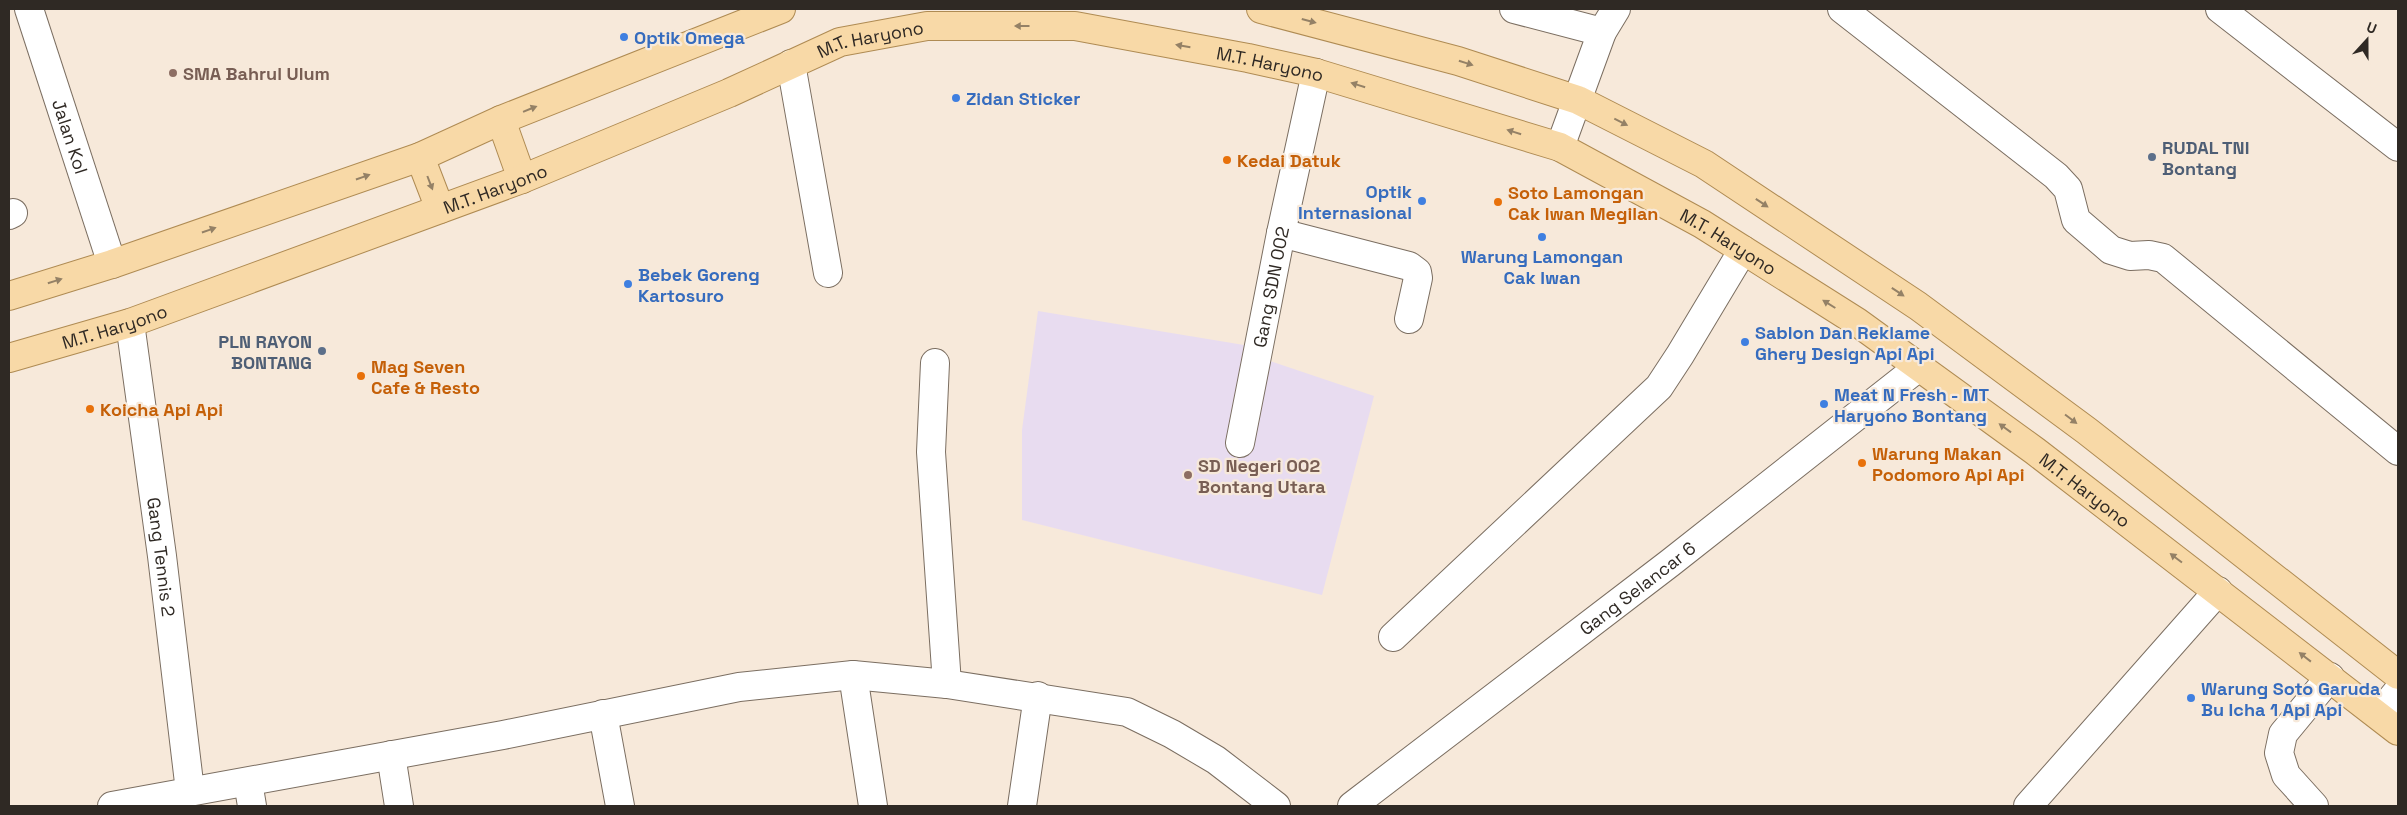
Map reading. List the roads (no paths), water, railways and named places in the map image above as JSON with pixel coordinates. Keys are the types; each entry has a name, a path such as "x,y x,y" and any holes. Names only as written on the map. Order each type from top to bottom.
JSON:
{"main road":[{"path":"9,296 112,264 420,157 501,120 781,9"},
{"path":"1262,9 1458,60 1578,100 1704,164 1918,306 2088,431 2398,675"},
{"name":"M.T. Haryono","path":"9,358 130,323 522,179 729,93 840,42 927,26 1075,26 1248,58 1316,73 1560,147 1702,224 1857,322 2036,450 2388,722"},
{"path":"501,120 522,179"},
{"path":"420,157 440,209"}],"street":[{"name":"Jalan Kol","path":"29,9 112,264"},
{"path":"1514,9 1602,32"},
{"path":"1560,147 1602,32 1616,9"},
{"path":"1842,9 2056,176 2068,189 2076,220 2111,250 2130,256 2149,254 2163,258 2398,451"},
{"path":"2220,9 2398,146"},
{"path":"790,64 828,273"},
{"name":"Gang SDN 002","path":"1240,442 1281,234 1316,73"},
{"path":"1281,234 1409,266 1417,272 1418,278 1409,319"},
{"path":"1393,636 1658,387 1680,355 1743,250"},
{"name":"Gang Tennis 2","path":"130,323 163,566 190,791"},
{"path":"935,363 931,452 946,684"},
{"name":"Gang Selancar 6","path":"1352,806 1670,563 1920,366"},
{"path":"2028,806 2218,591"},
{"path":"112,806 190,791 250,794 391,756 739,687 853,676 946,684 1038,696 1126,712 1172,734 1216,760 1276,806"},
{"path":"853,676 873,806"},
{"path":"2314,806 2286,775 2279,753 2283,734 2330,677"},
{"path":"2388,722 2398,691"},
{"path":"1022,806 1038,696"},
{"path":"603,714 620,806"},
{"path":"391,756 398,806"}],"place":[{"name":"Optik Omega","path":"624,37"},
{"name":"SMA Bahrul Ulum","path":"173,73"},
{"name":"Zidan Sticker","path":"956,98"},
{"name":"RUDAL TNI Bontang","path":"2152,157"},
{"name":"Kedai Datuk","path":"1227,160"},
{"name":"Optik Internasional","path":"1422,201"},
{"name":"Soto Lamongan Cak Iwan Megilan","path":"1498,202"},
{"name":"Warung Lamongan Cak Iwan","path":"1542,237"},
{"name":"Bebek Goreng Kartosuro","path":"628,284"},
{"name":"Sablon Dan Reklame Ghery Design Api Api","path":"1745,342"},
{"name":"PLN RAYON BONTANG","path":"322,351"},
{"name":"Mag Seven Cafe & Resto","path":"361,376"},
{"name":"Meat N Fresh - MT Haryono Bontang","path":"1824,404"},
{"name":"Koicha Api Api","path":"90,409"},
{"name":"Warung Makan Podomoro Api Api","path":"1862,463"},
{"name":"SD Negeri 002 Bontang Utara","path":"1188,475"},
{"name":"Warung Soto Garuda Bu Icha 1 Api Api","path":"2191,698"}]}
